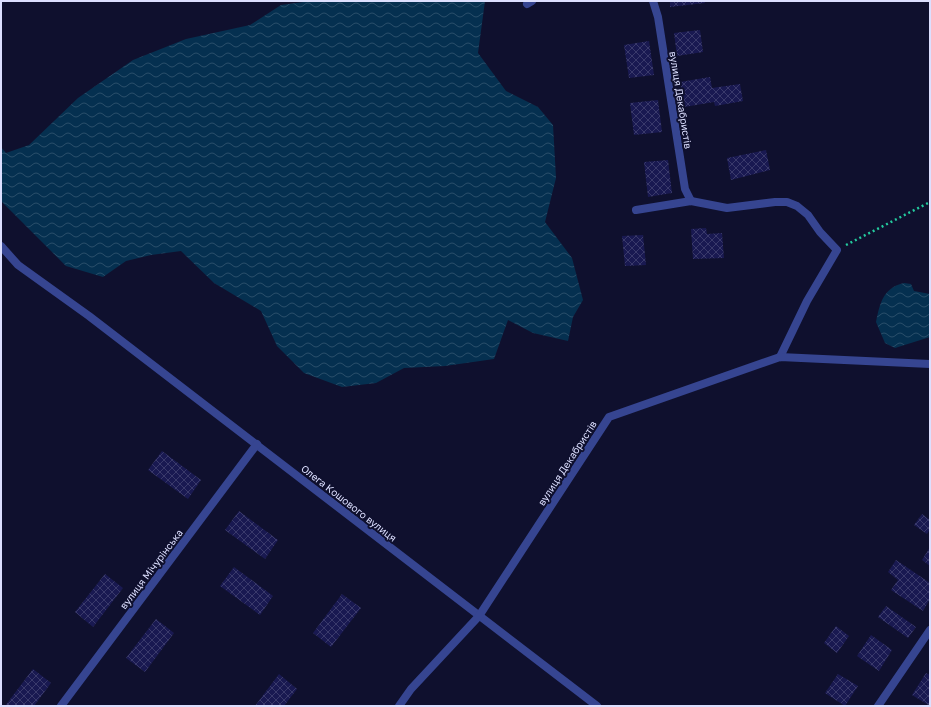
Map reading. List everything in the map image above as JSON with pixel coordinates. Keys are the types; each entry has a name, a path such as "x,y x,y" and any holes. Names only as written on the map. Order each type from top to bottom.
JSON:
{"street":[{"name":"вулиця Декабристів","path":"653,1 658,17 685,189 691,202"},
{"path":"636,210 691,202 727,208 787,202 797,206 808,215 820,232 837,250 807,301 780,357"},
{"name":"Олега Кошового вулиця","path":"1,246 18,265 89,316 597,706"},
{"name":"вулиця Декабристів","path":"399,706 411,689 479,616 609,417 780,357 930,364"},
{"name":"вулиця Мічурінська","path":"61,706 257,444"},
{"path":"878,706 930,630"}],"path":[{"path":"837,250 930,202"}],"water":[{"path":"311,1 485,1 478,53 506,91 538,107 553,125 556,178 545,222 572,258 583,300 573,317 568,341 533,333 508,320 494,359 445,366 404,368 376,383 342,387 304,373 277,346 261,311 214,283 181,251 151,255 126,261 103,277 66,266 1,201 1,147 6,153 29,145 78,98 133,60 186,39 250,25 281,5"},
{"path":"904,283 911,284 914,291 930,294 930,337 895,348 885,343 876,322 884,297 891,289"}],"building":[{"path":"670,1 704,1 705,3 670,7"},
{"path":"700,30 703,52 677,56 674,33"},
{"path":"649,41 654,75 629,78 624,45"},
{"path":"710,77 712,88 740,84 743,101 715,106 714,102 684,107 680,82"},
{"path":"658,100 662,132 634,135 630,103"},
{"path":"766,150 770,170 731,180 727,158"},
{"path":"668,160 672,193 648,197 644,162"},
{"path":"706,228 707,234 722,233 724,258 693,259 691,229"},
{"path":"643,235 646,265 625,266 622,236"},
{"path":"162,451 201,480 188,499 148,470"},
{"path":"239,511 278,540 265,559 225,530"},
{"path":"922,514 930,520 930,529 927,534 914,525"},
{"path":"930,547 930,566 922,560"},
{"path":"896,560 930,583 930,599 923,611 891,590 898,580 888,572"},
{"path":"234,567 273,596 260,615 220,586"},
{"path":"105,574 123,588 93,627 75,612"},
{"path":"342,594 361,608 331,647 313,633"},
{"path":"886,606 916,627 908,638 878,617"},
{"path":"156,619 174,633 145,672 126,658"},
{"path":"836,626 849,636 837,653 824,643"},
{"path":"871,635 892,650 879,671 857,656"},
{"path":"33,669 51,683 34,706 5,706"},
{"path":"926,673 930,675 930,706 912,695"},
{"path":"279,674 297,689 284,706 255,706"},
{"path":"838,674 858,686 845,706 825,693"}]}
